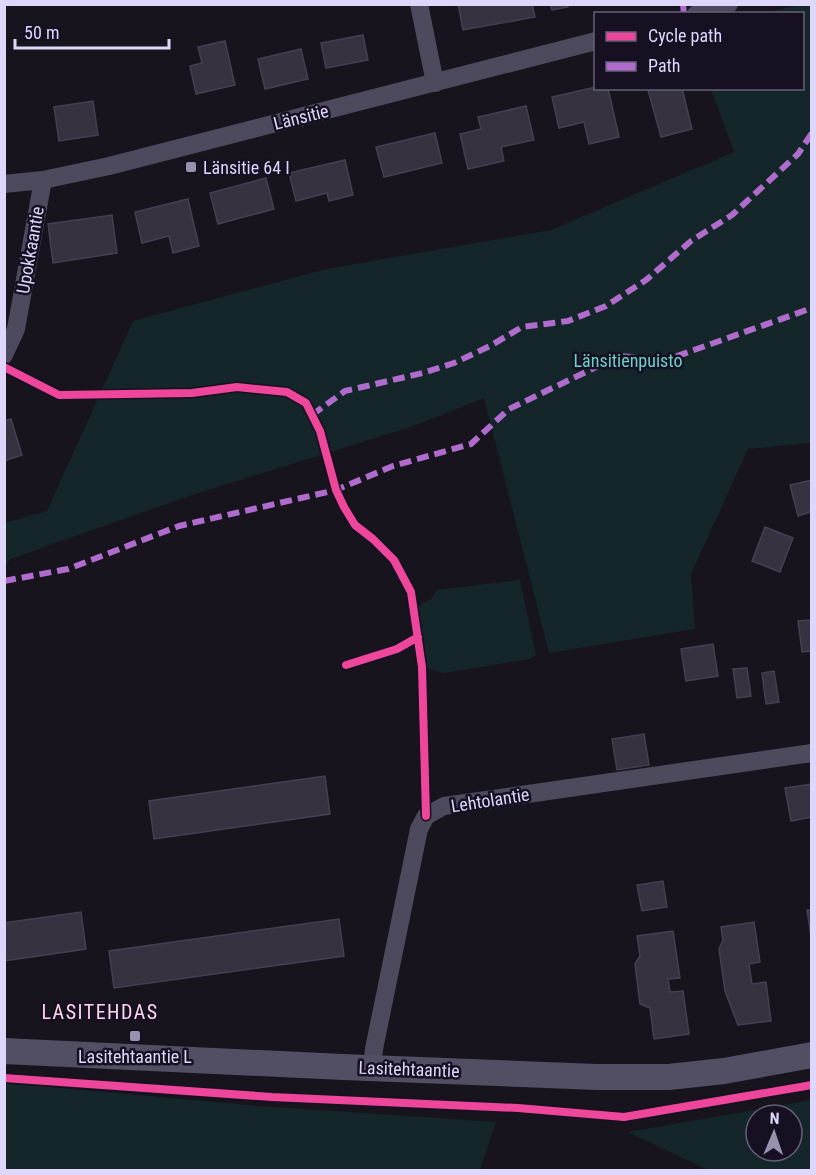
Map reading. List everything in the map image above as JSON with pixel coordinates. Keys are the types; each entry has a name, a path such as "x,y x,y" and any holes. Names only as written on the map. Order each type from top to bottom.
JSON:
{"street":[{"path":"419,4 435,83"},
{"path":"703,12 729,4"},
{"name":"Länsitie","path":"4,184 43,180 109,166 594,42"},
{"name":"Upokkaantie","path":"4,355 16,329 43,180"},
{"name":"Lehtolantie","path":"372,1067 417,839 426,816 444,806 812,753"},
{"name":"Lasitehtaantie","path":"4,1051 597,1077 669,1077 724,1071 812,1055"}],"green space":[{"name":"Länsitienpuisto","path":"799,5 812,5 811,443 748,449 691,574 695,629 549,653 484,398 411,427 195,494 10,559 5,567 5,523 47,511 133,321 326,269 551,230 734,152 711,90 804,90 804,12 769,12"},
{"path":"520,580 536,655 530,659 444,673 422,667 415,608 431,599 437,590"},
{"path":"5,1083 259,1106 496,1122 480,1170 5,1170"},
{"path":"811,1100 811,1170 708,1170 628,1132 744,1112 744,1163 804,1163 804,1103 794,1103"}],"building":[{"path":"458,4 532,4 535,17 463,30"},
{"path":"550,4 568,4 568,7 552,10"},
{"path":"363,35 368,60 326,68 321,43"},
{"path":"225,41 235,85 196,94 190,66 202,63 198,47"},
{"path":"301,49 308,79 265,89 258,59"},
{"path":"594,87 594,90 608,90 619,137 589,144 584,122 559,128 552,97"},
{"path":"648,90 682,90 692,129 661,137"},
{"path":"93,101 98,135 59,141 54,107"},
{"path":"526,106 534,140 501,147 504,161 468,169 460,134 481,129 478,117"},
{"path":"435,133 442,163 384,177 376,147"},
{"path":"345,160 353,195 329,201 327,193 296,201 289,173"},
{"path":"266,178 274,209 218,224 210,193"},
{"path":"188,199 199,246 173,253 169,236 142,243 135,212"},
{"path":"112,215 117,253 53,263 48,224"},
{"path":"11,419 22,455 4,461 4,421"},
{"path":"812,480 812,517 810,512 798,516 790,485"},
{"path":"765,527 793,538 780,572 752,561"},
{"path":"812,620 812,651 802,652 798,621"},
{"path":"713,644 718,676 686,681 681,649"},
{"path":"747,668 751,696 737,698 733,669"},
{"path":"774,671 779,702 766,704 762,673"},
{"path":"644,734 649,765 617,770 612,739"},
{"path":"325,776 330,814 154,839 149,801"},
{"path":"812,784 812,817 791,821 785,788"},
{"path":"663,881 667,907 642,911 637,885"},
{"path":"807,910 812,910 812,943"},
{"path":"81,912 86,949 4,961 4,923"},
{"path":"339,919 344,956 114,988 109,951"},
{"path":"754,922 760,962 749,964 752,984 766,982 771,1021 738,1025 725,991 719,949 723,940 721,927"},
{"path":"673,931 680,978 668,979 670,992 683,991 689,1034 654,1039 650,1008 640,1004 635,964 640,956 637,936"}],"marked path":[{"path":"683,4 684,12"},
{"path":"312,415 345,391 423,373 454,363 490,346 522,327 568,321 606,306 646,280 691,241 732,215 798,154 812,133"},
{"path":"4,581 68,569 179,526 336,490 393,466 471,444 509,409 619,356 666,360 812,308"}],"cycle path":[{"path":"4,367 59,395 192,393 237,387 287,392 306,403 320,431 336,490 344,507 355,525 394,560 411,592 422,667 426,816"},
{"path":"346,665 397,649 418,637"},
{"path":"4,1078 272,1097 518,1108 624,1117 812,1085"}],"place":[{"name":"Länsitie 64 I","path":"191,167"},
{"name":"Lasitehtaantie L","path":"135,1036"}],"district":[{"name":"LASITEHDAS","path":"100,1012"}]}
